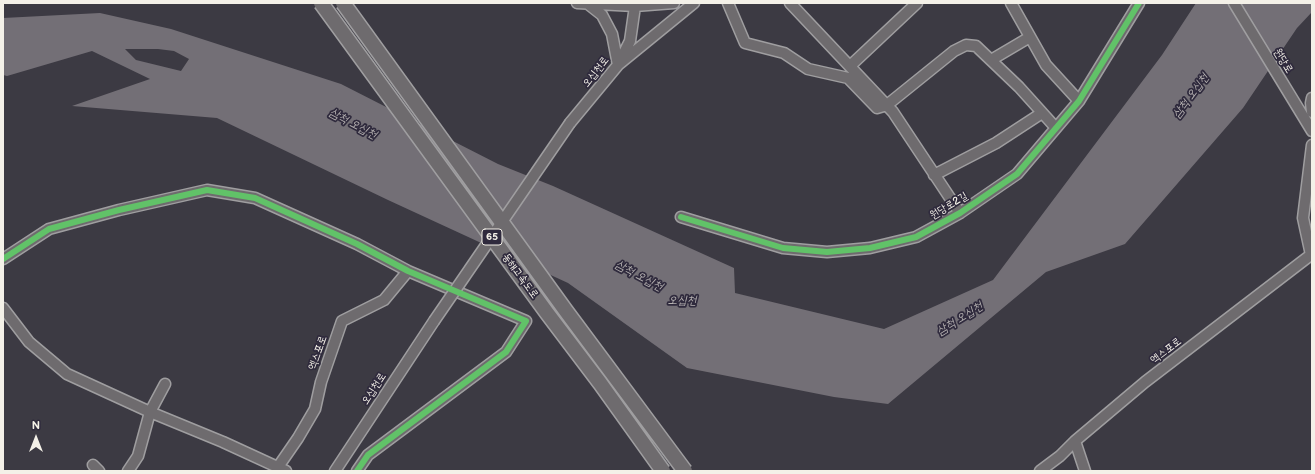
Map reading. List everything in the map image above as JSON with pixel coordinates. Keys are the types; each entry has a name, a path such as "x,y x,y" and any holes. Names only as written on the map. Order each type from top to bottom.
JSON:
{"highway":[{"name":"동해고속도로","path":"321,3 663,471"},
{"name":"동해고속도로","path":"343,3 684,471"}],"street":[{"path":"577,3 635,6 674,3"},
{"path":"588,4 602,15 612,34 618,65 694,3"},
{"path":"728,3 745,43 784,53 808,69 848,78 876,108 887,105 954,51 966,45 976,46 1019,87 1056,128"},
{"path":"790,3 850,66 917,3"},
{"path":"1011,3 1046,65 1079,101"},
{"name":"원당로2길","path":"682,217 784,248 827,252 870,248 916,237 960,213 1017,174 1079,101 1139,3"},
{"name":"원당로","path":"1234,3 1312,131"},
{"name":"오십천로","path":"335,471 434,321 570,123 618,65 630,41 635,6"},
{"path":"991,60 1030,37"},
{"name":"원당로2길","path":"850,66 893,112 960,213"},
{"path":"1312,98 1312,112"},
{"path":"934,175 996,143 1042,113"},
{"name":"엑스포로","path":"1040,471 1060,456 1075,441 1145,382 1312,254 1303,218 1312,144"},
{"path":"3,259 49,229 119,210 207,190 256,198 357,244 408,271 526,321 506,352 368,455 357,471"},
{"name":"엑스포로","path":"3,308 30,342 67,374 150,412 223,442 280,470 315,409 321,382 342,321 384,300 408,271"},
{"path":"128,471 138,456 150,412 165,384"},
{"path":"1075,441 1085,471"}],"water":[{"name":"오십천","path":"1196,3 1312,3 1312,12 1297,28 1243,108 1125,244 1046,272 888,404 834,397 687,368 568,283 388,200 217,118 72,106 150,79 92,51 7,76 3,75 3,18 100,13 171,29 341,84 498,164 553,186 734,268 735,293 884,329 993,280 1162,55","holes":["125,49 158,49 174,51 189,59 181,71 136,60"]}],"cycle path":[{"path":"681,217 783,248 827,252 870,248 916,237 960,213 1017,174 1079,101 1139,3"},
{"path":"3,259 49,229 119,210 207,190 255,198 357,244 408,271 526,321 506,352 368,455 357,471"}],"water label":[{"name":"삼척 오십천","path":"1191,96"},
{"name":"삼척 오십천","path":"353,124"},
{"name":"삼척 오십천","path":"639,276"},
{"name":"삼척 오십천","path":"960,319"}]}
